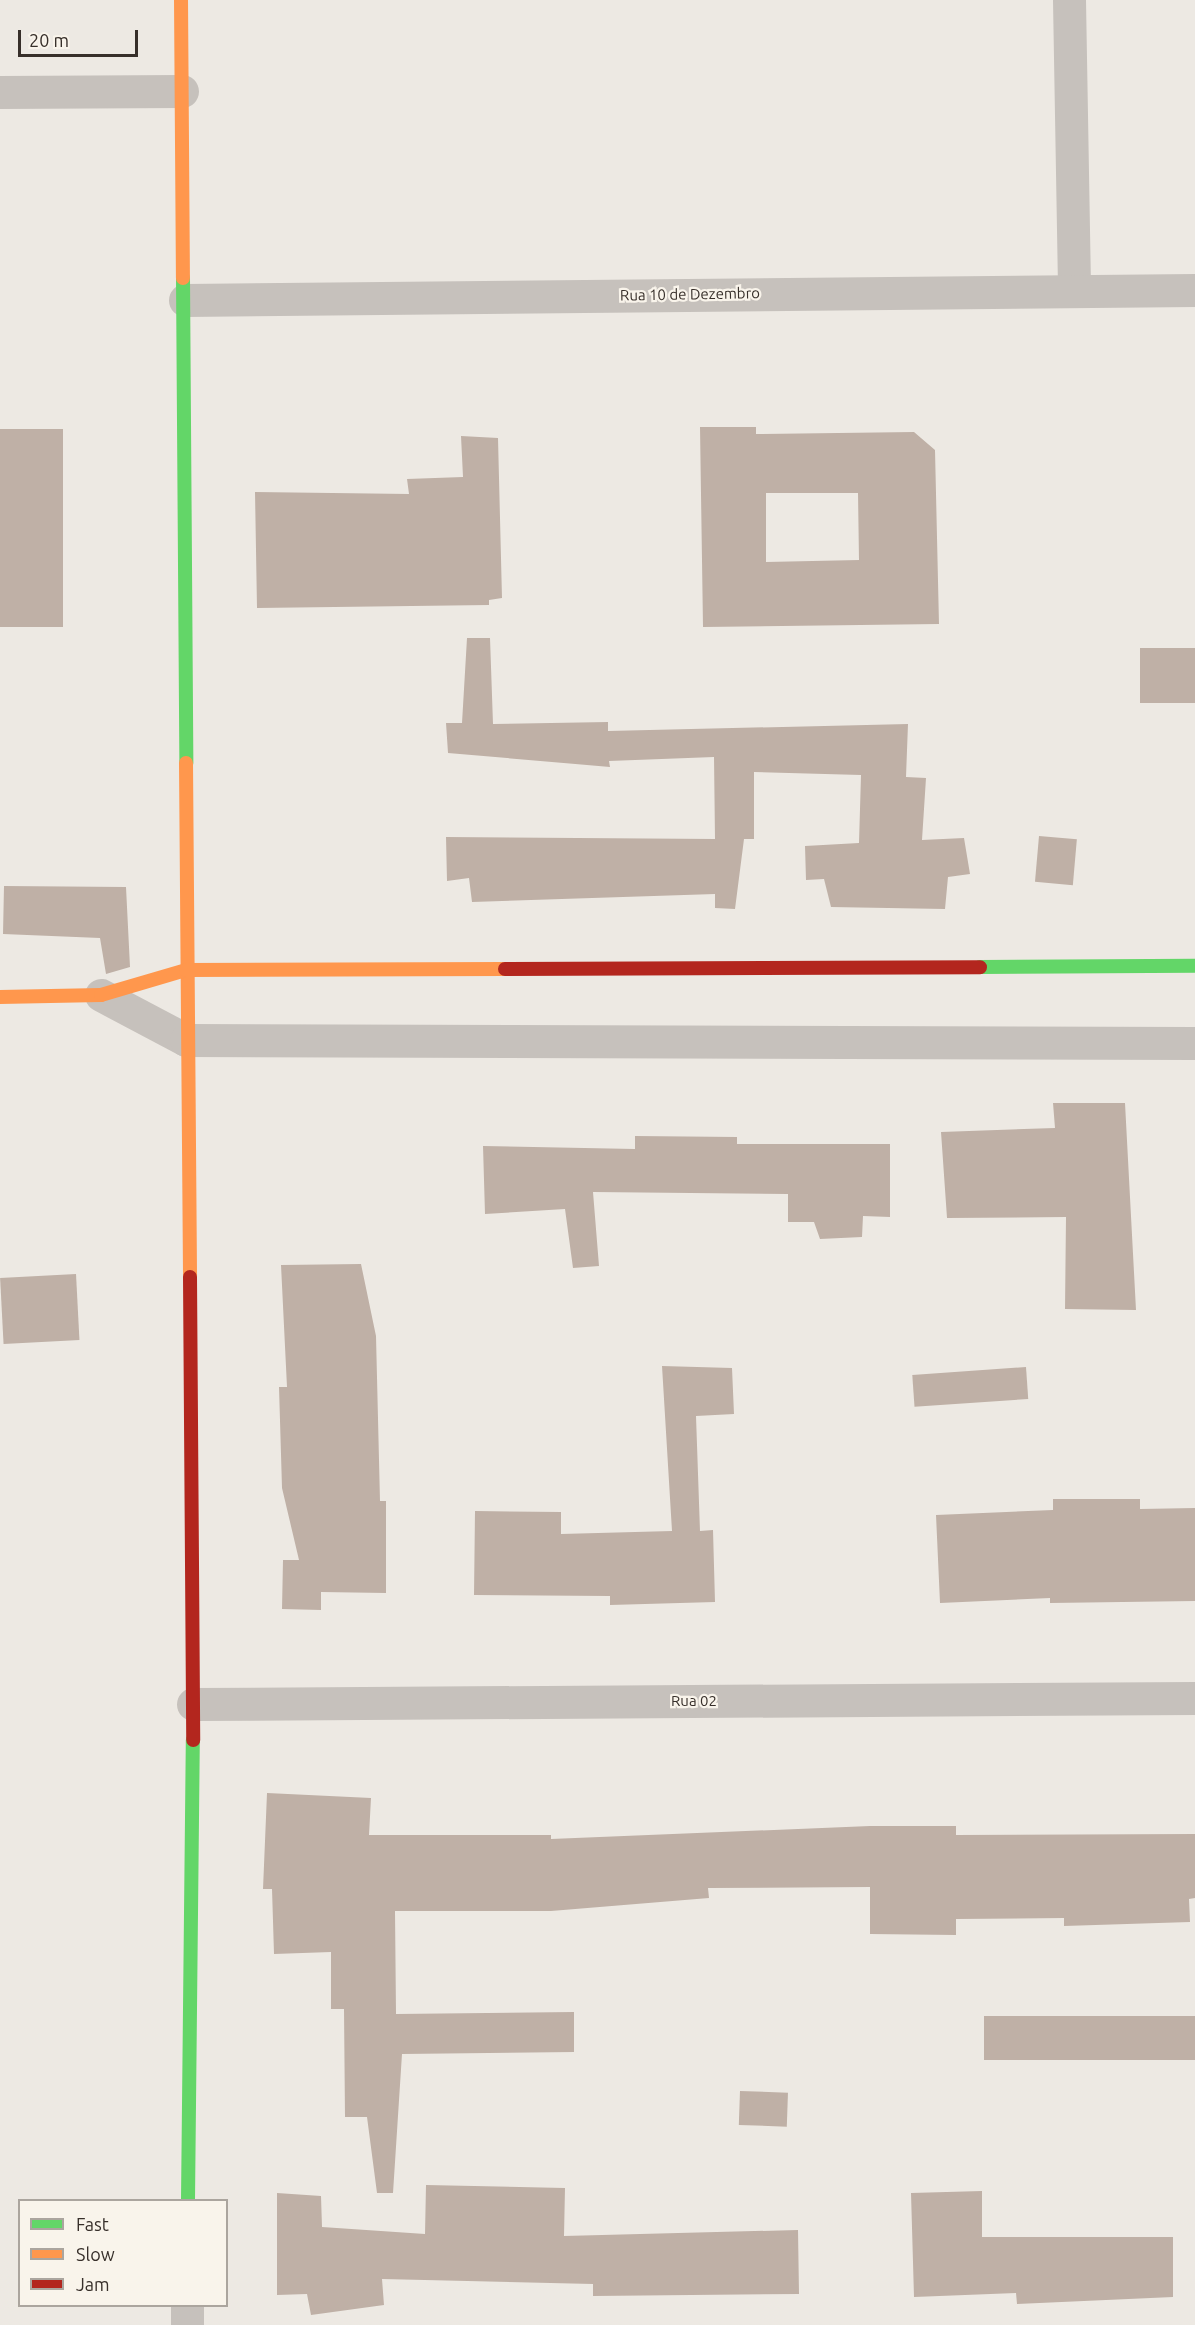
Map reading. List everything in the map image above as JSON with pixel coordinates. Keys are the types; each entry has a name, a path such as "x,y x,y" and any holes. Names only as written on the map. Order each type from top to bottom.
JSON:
{"street":[{"path":"181,0 192,1704 188,2199"},
{"path":"1069,0 1074,289"},
{"path":"0,92 182,91"},
{"name":"Rua 10 de Dezembro","path":"184,300 1074,289 1195,291"},
{"path":"0,998 101,995 186,970 1195,966"},
{"path":"101,995 186,1040 1195,1042"},
{"name":"Rua 02","path":"192,1704 1195,1698"},
{"path":"187,2307 187,2325"}],"building":[{"path":"700,427 756,427 756,434 914,432 935,450 939,624 703,627","holes":["766,493 858,493 859,560 766,562"]},
{"path":"0,429 63,429 63,627 0,627"},
{"path":"461,436 498,438 502,598 489,600 489,605 257,608 255,492 409,494 407,479 463,477"},
{"path":"467,638 490,638 493,724 608,722 608,731 908,724 906,777 926,778 922,840 964,838 970,874 948,877 945,909 831,907 824,879 806,880 805,846 859,843 861,775 754,772 754,839 744,839 735,909 715,908 715,894 472,902 469,878 447,881 446,837 715,839 714,757 609,761 610,767 448,753 446,723 462,723"},
{"path":"1140,648 1195,648 1195,703 1140,703"},
{"path":"1039,836 1077,839 1073,885 1035,882"},
{"path":"4,886 126,887 130,967 106,974 100,938 3,934"},
{"path":"1053,1103 1125,1103 1136,1310 1065,1309 1066,1217 947,1218 941,1132 1055,1128"},
{"path":"635,1136 737,1137 737,1144 890,1144 890,1217 863,1216 862,1237 820,1239 814,1222 788,1222 788,1194 593,1192 599,1266 573,1268 565,1209 485,1214 483,1146 635,1149"},
{"path":"361,1264 376,1336 380,1501 386,1501 386,1593 321,1592 321,1610 282,1609 283,1560 299,1560 282,1488 279,1387 287,1387 281,1265"},
{"path":"76,1274 79,1340 4,1344 0,1278"},
{"path":"662,1366 732,1368 734,1414 696,1416 700,1531 713,1530 715,1602 610,1605 610,1596 474,1595 475,1511 561,1512 561,1534 672,1531"},
{"path":"1026,1367 1028,1399 915,1407 912,1375"},
{"path":"1053,1499 1140,1499 1140,1509 1195,1508 1195,1601 1050,1603 1050,1598 940,1603 936,1515 1053,1510"},
{"path":"267,1793 371,1798 369,1835 551,1835 551,1839 870,1826 956,1826 956,1835 1195,1834 1195,1898 1189,1899 1190,1922 1064,1926 1064,1918 956,1919 956,1935 870,1934 870,1887 708,1888 709,1898 551,1911 395,1911 396,2014 574,2012 574,2052 402,2054 393,2193 377,2193 367,2117 345,2117 344,2009 331,2009 331,1952 274,1954 272,1889 263,1889"},
{"path":"984,2016 1195,2016 1195,2060 984,2060"},
{"path":"740,2091 788,2093 787,2127 739,2125"},
{"path":"426,2185 565,2188 564,2236 798,2230 799,2294 593,2296 593,2284 382,2279 384,2305 311,2315 307,2294 277,2295 277,2193 321,2196 322,2227 425,2234"},
{"path":"982,2191 982,2237 1173,2237 1173,2297 1017,2304 1016,2293 914,2297 911,2193"}],"traffic: fast":[{"path":"183,278 186,763"},
{"path":"980,967 1195,966"},
{"path":"188,2199 193,1740"}],"traffic: slow":[{"path":"181,0 183,278"},
{"path":"186,763 190,1277"},
{"path":"0,997 101,995 186,970 505,969"}],"traffic: jam":[{"path":"505,969 980,967"},
{"path":"190,1277 193,1740"}]}
